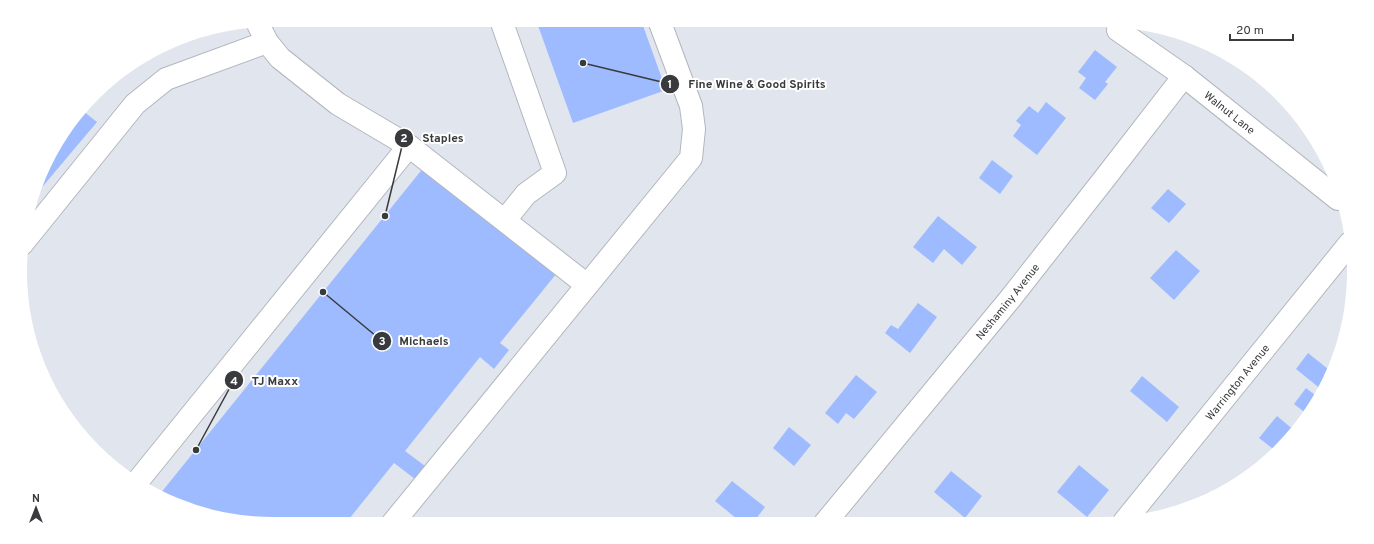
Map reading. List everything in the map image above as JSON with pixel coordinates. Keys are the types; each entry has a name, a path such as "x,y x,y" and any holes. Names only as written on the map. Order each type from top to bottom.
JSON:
{"street":[{"path":"503,27 555,173 526,194 505,220"},
{"path":"398,517 692,158 694,129 691,106 662,27"},
{"path":"260,28 267,42 280,58 338,104 409,146 587,285"},
{"name":"Walnut Lane","path":"1118,30 1184,76 1335,197"},
{"path":"30,234 135,104 166,79 267,42"},
{"name":"Neshaminy Avenue","path":"830,517 1010,298 1184,76"},
{"path":"140,478 409,146"},
{"name":"Warrington Avenue","path":"1129,515 1346,249"}],"building":[{"path":"539,27 644,27 666,90 573,123"},
{"path":"1095,50 1117,67 1105,82 1108,84 1095,100 1079,88 1086,78 1078,72"},
{"path":"1046,102 1066,118 1037,155 1013,136 1021,125 1016,121 1029,106 1038,113"},
{"path":"86,113 97,122 43,187 60,149"},
{"path":"992,160 1013,176 1000,194 979,178"},
{"path":"424,167 557,273 500,343 509,350 494,369 480,357 405,451 425,466 415,479 394,463 351,517 272,517 240,515 209,509 162,491"},
{"path":"1168,189 1186,204 1169,223 1151,208"},
{"path":"938,216 977,247 962,265 944,249 933,263 913,247"},
{"path":"1176,250 1200,271 1174,300 1150,278"},
{"path":"918,303 937,317 910,353 885,333 891,325 898,329"},
{"path":"1308,353 1327,368 1318,387 1296,369"},
{"path":"856,375 877,392 854,419 846,413 838,424 825,413"},
{"path":"1142,376 1179,407 1167,422 1130,391"},
{"path":"1306,388 1314,394 1303,411 1294,404"},
{"path":"1277,416 1291,428 1272,448 1259,438"},
{"path":"789,427 811,445 794,466 773,448"},
{"path":"1079,465 1109,490 1087,517 1057,492"},
{"path":"951,471 982,496 966,517 964,517 934,492"},
{"path":"732,481 765,507 758,517 735,517 715,501"}],"place":[{"name":"Fine Wine & Good Spirits","path":"583,63"},
{"name":"Staples","path":"385,216"},
{"name":"Michaels","path":"323,292"},
{"name":"TJ Maxx","path":"196,450"}]}
